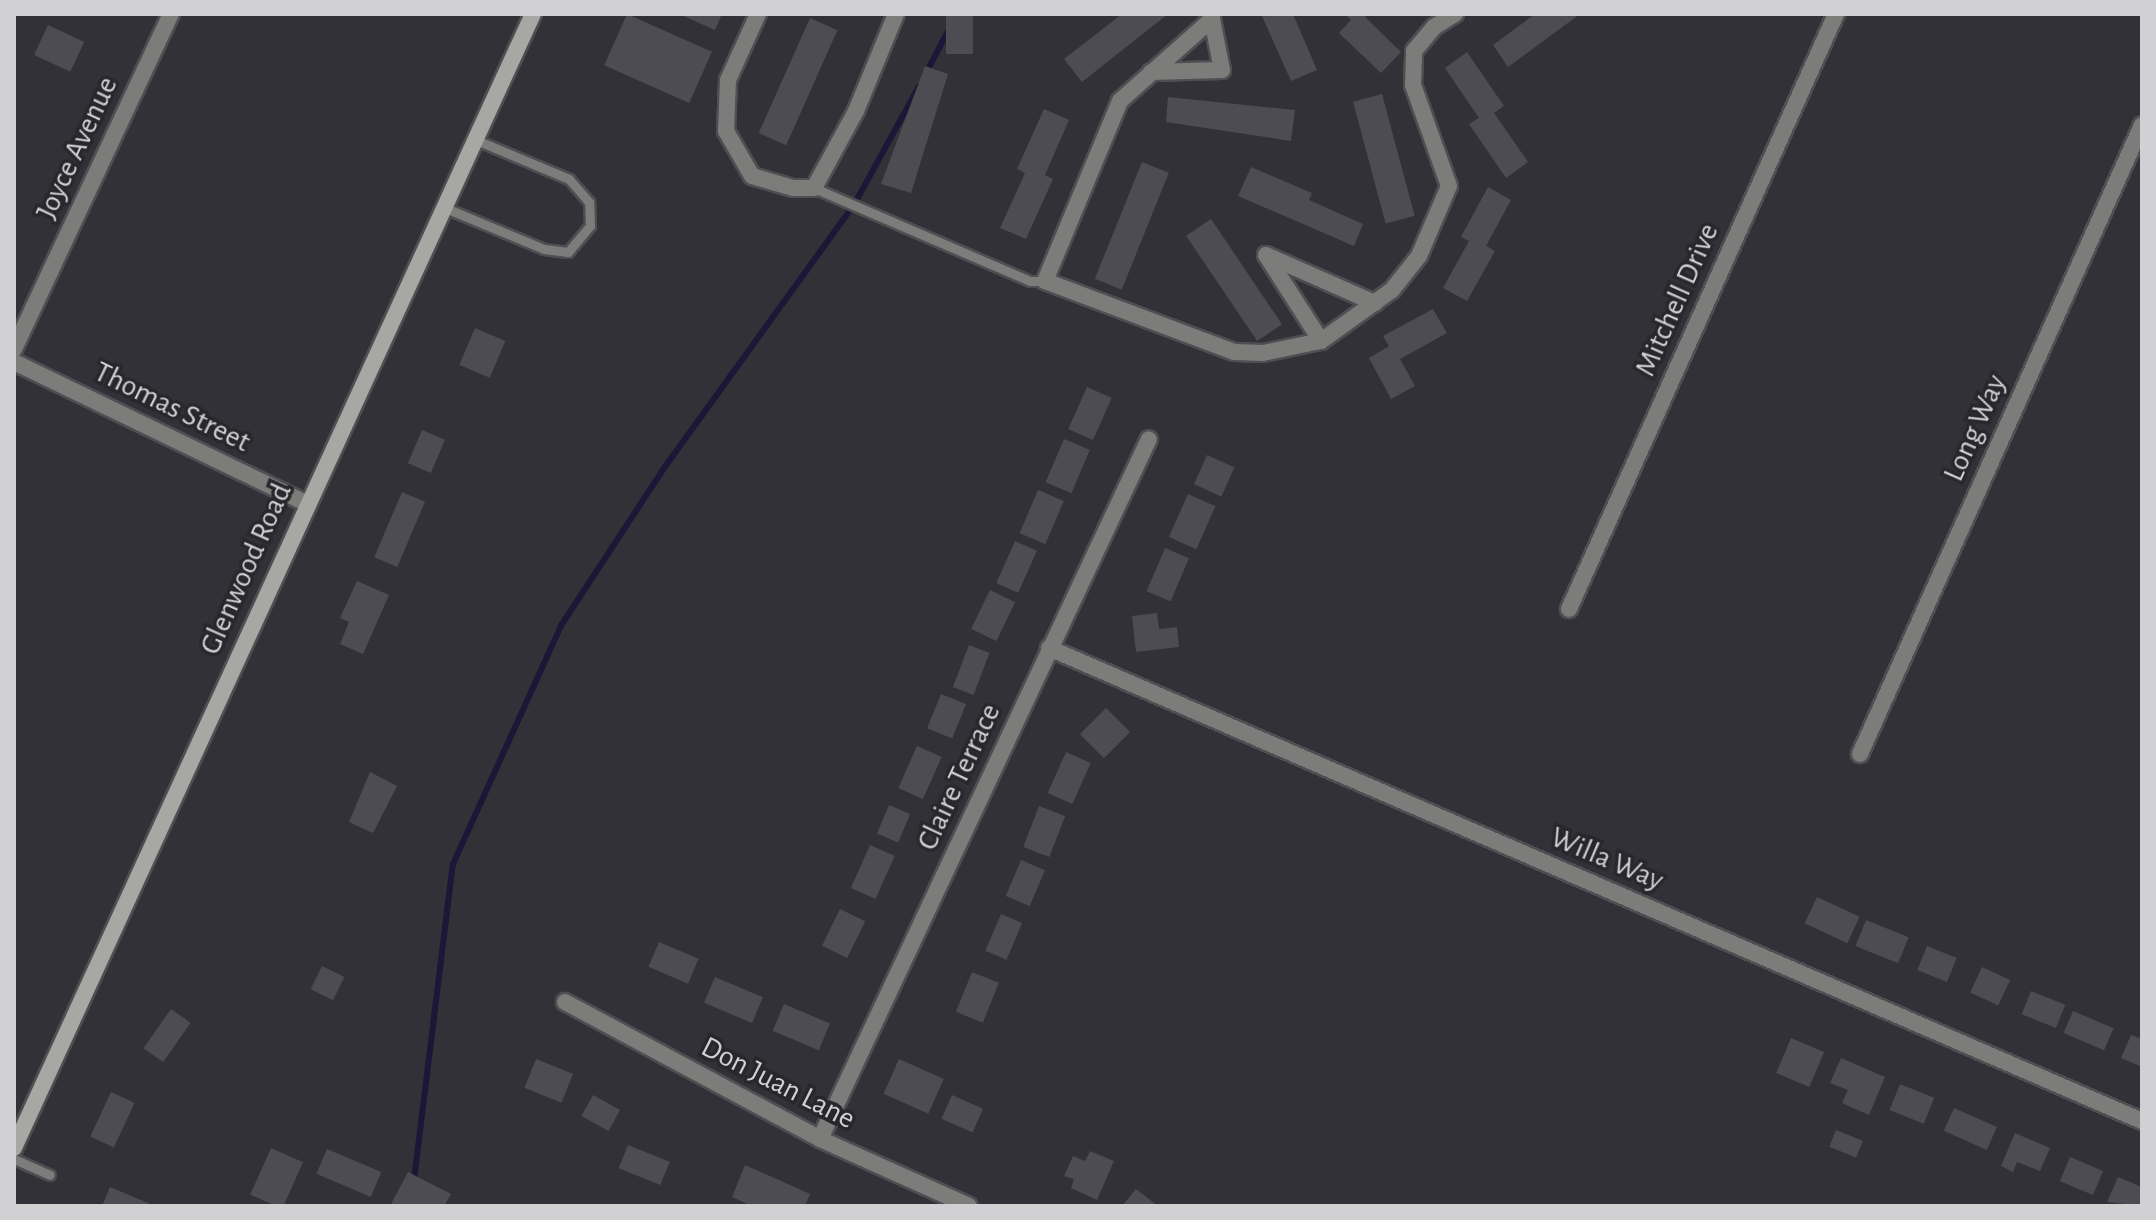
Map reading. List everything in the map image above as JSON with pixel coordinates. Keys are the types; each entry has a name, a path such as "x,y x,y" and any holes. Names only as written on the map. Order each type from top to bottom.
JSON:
{"main road":[{"name":"Glenwood Road","path":"14,1148 306,503 533,14"}],"street":[{"name":"Joyce Avenue","path":"14,349 171,14"},
{"path":"758,14 728,80 726,131 752,176 793,188 814,188 856,111 896,14"},
{"path":"1211,17 1120,101 1045,281 1234,352 1290,351 1321,341 1375,303 1419,256 1449,186 1413,85 1414,51 1434,27 1455,14"},
{"name":"Mitchell Drive","path":"1569,609 1836,14"},
{"path":"1151,72 1222,70 1211,17"},
{"name":"Long Way","path":"1860,754 2142,125"},
{"path":"1321,341 1266,255 1375,303"},
{"name":"Thomas Street","path":"14,362 306,503"},
{"name":"Claire Terrace","path":"820,1139 1149,439"},
{"name":"Willa Way","path":"1049,648 2142,1121"},
{"name":"Don Juan Lane","path":"565,1002 820,1139 969,1206"}],"lane":[{"path":"443,207 544,249 568,252 590,226 589,202 569,179 474,139"},
{"path":"814,188 1030,281 1045,281"},
{"path":"14,1159 50,1175"}],"building":[{"path":"627,14 712,52 689,103 604,65"},
{"path":"679,14 722,14 715,30"},
{"path":"946,14 973,14 973,54 946,54"},
{"path":"1122,14 1168,14 1082,82 1064,59"},
{"path":"1261,14 1293,14 1317,70 1291,81"},
{"path":"1345,14 1368,14 1365,17 1401,52 1381,73 1339,33 1351,20"},
{"path":"1535,14 1580,14 1508,67 1493,45"},
{"path":"810,18 837,30 786,145 759,133"},
{"path":"48,25 84,42 70,72 34,55"},
{"path":"1467,52 1504,106 1494,113 1528,162 1506,178 1469,124 1479,118 1445,68"},
{"path":"925,66 948,74 911,193 881,184"},
{"path":"1382,94 1415,216 1386,223 1353,102"},
{"path":"1168,97 1295,110 1291,141 1166,122"},
{"path":"1044,109 1069,120 1045,175 1053,179 1026,239 1000,228 1025,173 1017,169"},
{"path":"1142,162 1169,173 1122,290 1095,279"},
{"path":"1251,167 1312,193 1309,200 1363,224 1354,246 1238,196"},
{"path":"1488,187 1511,200 1486,246 1495,251 1467,301 1443,288 1469,241 1461,237"},
{"path":"1211,219 1282,324 1257,341 1186,236"},
{"path":"1433,309 1447,333 1400,359 1415,386 1391,399 1369,358 1389,346 1383,336"},
{"path":"475,328 505,341 490,378 459,365"},
{"path":"1087,387 1112,398 1093,440 1068,429"},
{"path":"422,430 445,440 431,473 408,463"},
{"path":"1064,439 1090,450 1071,493 1046,482"},
{"path":"1207,455 1234,467 1221,496 1194,484"},
{"path":"1038,490 1064,501 1045,544 1020,533"},
{"path":"402,492 425,502 397,567 374,557"},
{"path":"1188,494 1215,506 1196,549 1169,537"},
{"path":"1015,541 1037,551 1018,593 996,583"},
{"path":"1165,548 1189,558 1171,601 1147,591"},
{"path":"357,581 389,595 363,654 340,644 349,622 340,618"},
{"path":"990,590 1015,602 996,641 971,629"},
{"path":"1157,613 1159,629 1177,627 1179,647 1136,652 1132,616"},
{"path":"969,645 990,653 973,695 953,687"},
{"path":"941,694 966,704 952,738 927,728"},
{"path":"1106,708 1130,732 1104,758 1080,734"},
{"path":"917,746 942,757 923,799 898,788"},
{"path":"1066,752 1091,763 1072,804 1048,793"},
{"path":"370,772 397,786 373,833 349,822"},
{"path":"889,805 910,814 898,843 877,834"},
{"path":"1039,806 1065,816 1049,857 1023,847"},
{"path":"870,845 895,856 876,899 851,888"},
{"path":"1021,860 1045,870 1030,906 1006,896"},
{"path":"1817,897 1860,917 1847,943 1805,923"},
{"path":"840,909 865,921 847,958 822,946"},
{"path":"1001,914 1022,923 1007,960 985,951"},
{"path":"1866,920 1909,937 1898,963 1856,946"},
{"path":"659,942 699,959 688,984 648,967"},
{"path":"1927,946 1957,958 1947,982 1917,970"},
{"path":"322,966 344,977 333,1000 311,989"},
{"path":"1982,967 2010,980 1998,1005 1970,992"},
{"path":"972,972 999,983 983,1023 956,1012"},
{"path":"715,977 763,997 752,1023 704,1003"},
{"path":"2031,991 2065,1005 2056,1028 2022,1014"},
{"path":"784,1004 830,1024 819,1050 773,1031"},
{"path":"171,1009 191,1023 163,1062 143,1048"},
{"path":"2073,1011 2114,1028 2104,1050 2064,1033"},
{"path":"2131,1035 2142,1039 2142,1067 2121,1058"},
{"path":"1791,1038 1824,1052 1809,1087 1776,1073"},
{"path":"1841,1058 1885,1077 1869,1115 1842,1103 1848,1090 1830,1083"},
{"path":"536,1059 573,1074 561,1103 524,1088"},
{"path":"899,1059 944,1079 928,1114 884,1094"},
{"path":"1900,1084 1934,1098 1924,1124 1890,1110"},
{"path":"111,1092 135,1103 114,1147 90,1136"},
{"path":"593,1095 620,1110 608,1131 581,1116"},
{"path":"952,1095 983,1109 972,1133 941,1119"},
{"path":"1954,1108 1997,1127 1987,1150 1944,1131"},
{"path":"1836,1130 1863,1141 1856,1158 1829,1147"},
{"path":"2015,1133 2050,1148 2040,1171 2017,1162 2013,1172 2001,1166"},
{"path":"628,1145 670,1162 660,1185 619,1168"},
{"path":"271,1148 303,1162 283,1206 276,1206 250,1195"},
{"path":"327,1149 381,1172 371,1197 316,1174"},
{"path":"1090,1151 1114,1161 1097,1200 1071,1188 1074,1179 1064,1176 1073,1156 1085,1161"},
{"path":"2070,1157 2103,1171 2093,1195 2060,1181"},
{"path":"745,1165 810,1194 805,1206 752,1206 732,1197"},
{"path":"408,1172 451,1194 444,1206 391,1204"},
{"path":"2118,1177 2142,1187 2142,1206 2107,1202"},
{"path":"110,1187 155,1206 102,1206"},
{"path":"1136,1189 1158,1206 1122,1206"}],"waterway":[{"path":"926,73 947,33"},
{"path":"414,1180 453,864 562,624 664,468 855,203 919,86"}]}
